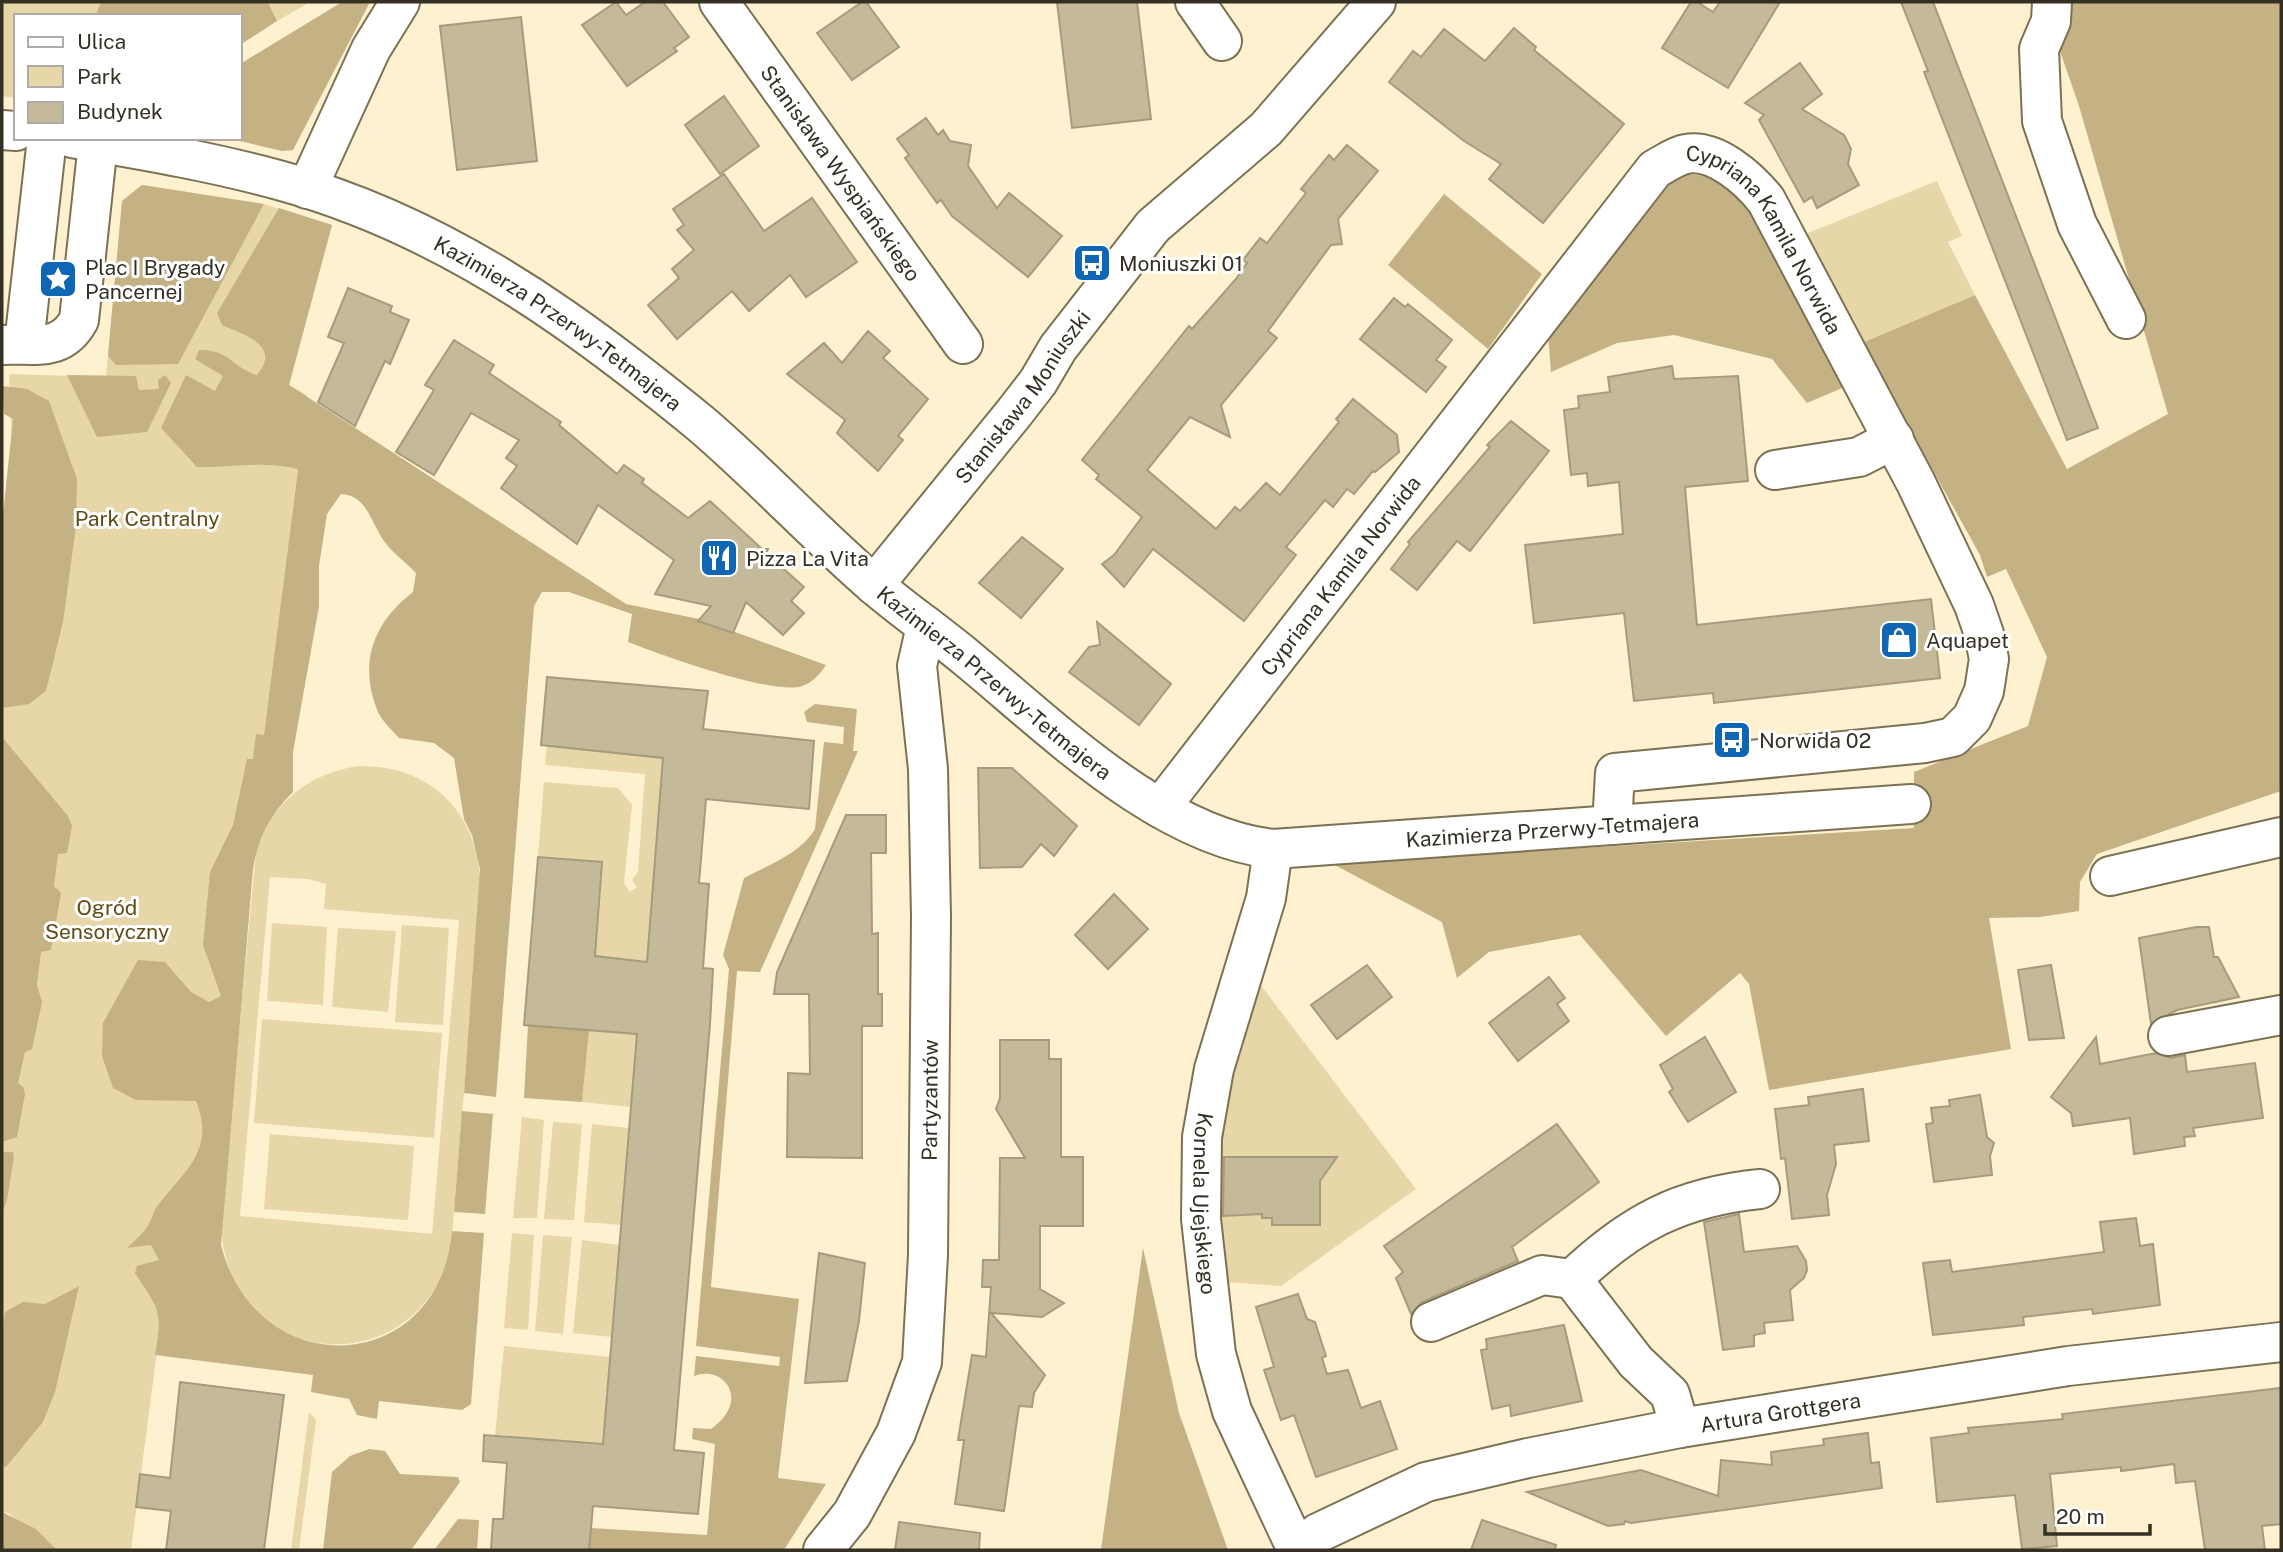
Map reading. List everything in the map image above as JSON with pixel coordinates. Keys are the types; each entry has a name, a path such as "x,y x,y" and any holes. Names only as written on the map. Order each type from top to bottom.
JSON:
{"street":[{"path":"307,189 371,49 400,2"},
{"name":"Stanisława Wyspiańskiego","path":"719,2 963,344"},
{"path":"1195,2 1222,41"},
{"name":"Stanisława Moniuszki","path":"874,585 1014,413 1038,382 1058,348 1153,226 1169,209 1266,128 1376,2"},
{"path":"2052,2 2051,21 2039,48 2042,121 2077,224 2126,319"},
{"path":"47,140 13,344 60,342 71,335 79,320 85,141"},
{"name":"Kazimierza Przerwy-Tetmajera","path":"85,141 282,181 408,227 468,257 561,317 701,424 874,585 1073,748 1160,808 1207,832 1242,845 1273,849 1911,804"},
{"name":"Cypriana Kamila Norwida","path":"1160,808 1655,169 1683,155 1699,153 1739,171 1766,200 1894,439 1974,605 1989,659 1984,691 1965,728 1953,737 1926,743 1615,773 1612,825"},
{"path":"1774,470 1859,457 1894,439"},
{"name":"Partyzantów","path":"823,1550 852,1514 897,1433 922,1362 929,1255 931,917 928,769 917,666 926,626"},
{"path":"2110,876 2222,853 2281,837"},
{"name":"Kornela Ujejskiego","path":"1273,849 1266,898 1214,1069 1202,1137 1201,1219 1216,1354 1232,1411 1297,1549"},
{"path":"2168,1036 2281,1015"},
{"path":"1572,1279 1594,1258 1661,1212 1724,1192 1760,1189"},
{"path":"1431,1322 1542,1275 1572,1279 1636,1362 1670,1394 1680,1428"},
{"name":"Artura Grottgera","path":"1297,1549 1318,1533 1426,1482 1528,1458 1680,1428 2067,1367 2281,1342"}],"green space":[{"path":"2,2 101,2 96,14 14,14 14,98 2,96"},
{"path":"268,2 310,2 277,21"},
{"path":"1937,181 1962,236 1948,242 1975,295 1862,343 1803,235"},
{"name":"Park Centralny","path":"142,185 264,204 332,225 289,385 307,395 251,843 204,1324 161,1321 131,1550 57,1550 8,1513 2,1512 2,525 12,447 9,374 106,377 122,201","holes":["66,1334 43,1422 7,1465"]},
{"path":"547,745 663,758 647,962 595,956 538,857 544,782 618,788 632,805 624,883 630,892 637,887 632,880 638,872 645,774 545,765"},
{"path":"358,766 385,768 409,774 447,799 461,816 471,837 478,861 481,887 450,1259 426,1301 394,1329 357,1342 318,1343 282,1330 251,1306 230,1269 221,1222 256,852 263,835 282,805 308,784 340,770","holes":["270,877 308,879 326,884 324,909 459,920 432,1234 240,1216"]},
{"path":"272,923 327,927 323,1005 267,1001"},
{"path":"402,925 449,928 443,1025 395,1022"},
{"path":"338,928 396,931 388,1012 332,1007"},
{"path":"1259,983 1416,1189 1281,1286 1224,1282 1220,1239 1221,1142 1234,1063"},
{"path":"590,1015 638,1021 631,1107 582,1102"},
{"path":"262,1019 442,1033 434,1138 254,1123"},
{"path":"522,1117 544,1120 537,1218 513,1218"},
{"path":"553,1122 582,1124 574,1220 544,1219"},
{"path":"592,1124 629,1128 621,1225 584,1222"},
{"path":"270,1134 414,1146 408,1220 264,1209"},
{"path":"512,1233 534,1235 528,1330 504,1328"},
{"path":"543,1235 572,1237 563,1334 535,1331"},
{"path":"582,1240 620,1245 612,1337 573,1333"},
{"path":"504,1346 610,1357 603,1444 495,1435"},
{"path":"309,1412 316,1420 299,1550 291,1550"}],"shaded area":[{"path":"101,2 268,2 277,21 242,44 242,14 96,14"},
{"path":"342,2 370,2 293,150 282,151 235,140 242,140 242,63"},
{"path":"2043,2 2281,2 2281,791 2097,854 2080,882 2079,911 2040,917 1989,918 2011,1049 1769,1090 1749,984 1740,973 1666,1036 1580,935 1489,952 1457,978 1442,922 1331,863 1914,828 1914,772 2028,726 2047,657 2006,569 1987,577 1980,555 1862,343 1975,295 2067,469 2168,414 2079,106"},
{"path":"1687,174 1722,178 1746,190 1854,383 1807,403 1772,359 1674,335 1617,343 1551,372 1548,335 1650,196"},
{"path":"142,185 264,204 178,364 116,365 108,356 122,201"},
{"path":"1444,194 1542,274 1488,349 1388,265"},
{"path":"279,208 332,225 289,385 626,604 699,619 826,665 816,678 802,686 767,685 742,680 628,642 632,614 569,592 542,592 534,606 496,1097 464,1093 480,869 472,835 464,819 454,758 434,743 399,738 378,712 369,677 373,645 379,631 399,604 413,592 416,573 387,545 357,499 341,494 327,514 319,566 319,606 293,752 293,792 266,828 253,869 221,1245 241,1291 271,1323 307,1341 346,1345 383,1336 416,1314 440,1279 452,1231 484,1233 471,1404 462,1410 379,1401 377,1419 357,1415 349,1399 311,1392 313,1375 155,1355 159,1319 154,1303 135,1273 137,1266 159,1260 151,1245 127,1248 142,1234 156,1208 193,1160 202,1134 201,1119 196,1101 136,1100 113,1088 102,1056 103,1023 138,960 165,962 191,992 209,1002 221,996 203,945 210,872 233,825 247,759 253,759 256,734 264,735 298,469 260,465 197,467 161,428 186,375 215,391 223,376 195,359 199,350 217,352 257,375 264,365 263,349 257,342 222,325 217,313"},
{"path":"67,375 136,376 139,390 159,389 158,380 165,375 171,383 147,432 97,437"},
{"path":"2,386 27,389 49,401 77,479 76,526 63,622 46,691 29,704 2,708 2,525 13,419 4,414"},
{"path":"815,704 857,709 853,751 858,751 760,972 737,971 711,1287 799,1299 778,1478 826,1484 784,1550 589,1550 591,1528 707,1535 715,1444 692,1439 693,1428 711,1429 730,1407 731,1396 729,1387 715,1375 694,1376 696,1356 779,1366 780,1357 696,1346 729,969 723,955 744,878 792,852 809,838 815,829 824,742 843,744 844,727 807,722 804,712"},
{"path":"2,737 68,816 72,826 67,853 58,854 54,886 61,893 51,950 41,952 37,985 42,1002 32,1049 25,1052 18,1083 24,1088 25,1094 17,1137 2,1142"},
{"path":"528,1025 589,1030 582,1102 524,1098"},
{"path":"462,1111 493,1114 485,1214 454,1212"},
{"path":"2,1152 13,1152 14,1157 7,1200 2,1213"},
{"path":"1143,1248 1179,1413 1228,1550 1101,1550"},
{"path":"79,1286 55,1392 43,1422 6,1467 2,1466 2,1335 5,1312 23,1302 45,1304"},
{"path":"369,1449 385,1451 400,1474 458,1477 460,1482 411,1550 323,1550 332,1472 350,1456"},
{"path":"2,1512 36,1529 57,1550 2,1550"},
{"path":"458,1519 479,1520 477,1550 434,1550"}],"building":[{"path":"616,2 626,15 645,2 663,2 689,37 674,48 677,51 627,86 582,25"},
{"path":"862,2 866,2 899,47 852,80 817,33"},
{"path":"1057,2 1137,2 1151,119 1072,128"},
{"path":"1691,2 1697,2 1713,12 1720,2 1780,2 1728,88 1662,48"},
{"path":"1901,2 1933,2 2098,428 2067,440 1924,72 1928,71"},
{"path":"521,17 537,161 457,170 440,26"},
{"path":"1514,28 1536,47 1534,50 1624,124 1543,223 1489,179 1501,164 1464,141 1389,82 1413,51 1421,57 1444,29 1485,61"},
{"path":"1800,63 1822,94 1802,109 1844,135 1851,149 1848,164 1859,185 1817,208 1812,197 1804,202 1759,120 1764,115 1745,103"},
{"path":"724,96 759,146 720,174 685,125"},
{"path":"926,118 938,135 943,130 950,141 971,145 968,166 997,208 1009,193 1062,236 1028,277 952,216 941,200 937,203 905,158 909,155 897,139"},
{"path":"1347,145 1378,171 1338,219 1342,244 1331,245 1268,331 1277,338 1221,405 1230,437 1190,417 1147,470 1216,529 1235,507 1240,511 1266,483 1280,495 1339,422 1336,419 1353,399 1397,435 1399,452 1373,471 1354,494 1347,489 1333,507 1325,500 1286,547 1296,555 1244,621 1153,549 1124,587 1102,564 1114,555 1142,517 1096,479 1099,475 1082,460 1189,326 1192,329 1236,279 1247,263 1243,260 1260,238 1267,243 1306,193 1301,189 1329,155 1334,160"},
{"path":"724,174 764,231 812,198 857,262 806,297 790,275 749,311 732,291 677,339 648,305 679,278 672,269 694,250 677,230 684,225 673,209"},
{"path":"348,288 392,306 390,312 409,320 390,364 385,361 355,426 318,402 344,343 328,337"},
{"path":"1394,298 1405,307 1408,304 1452,340 1436,360 1446,367 1426,392 1360,339"},
{"path":"868,331 890,351 883,358 928,399 898,436 903,440 878,471 837,433 845,420 787,374 824,343 842,363"},
{"path":"454,340 494,365 489,373 561,422 559,425 617,474 624,465 644,479 642,483 688,518 710,501 762,549 768,549 766,553 804,587 791,601 804,613 783,635 746,602 733,633 698,621 711,606 655,594 674,560 598,505 577,544 501,488 517,466 506,458 519,440 471,413 434,475 396,452 434,390 425,385"},
{"path":"1672,366 1674,379 1738,376 1748,481 1685,487 1697,625 1931,599 1940,678 1714,703 1713,693 1634,701 1624,613 1534,623 1525,545 1623,534 1619,482 1588,486 1587,473 1571,475 1564,410 1579,408 1578,396 1610,392 1608,377"},
{"path":"1511,421 1549,451 1470,551 1457,541 1417,590 1391,569 1410,544 1408,542 1490,447 1487,445"},
{"path":"1022,537 1063,569 1021,618 979,583"},
{"path":"1097,622 1171,684 1139,725 1069,672 1089,647 1100,645"},
{"path":"547,677 708,691 703,729 814,741 809,809 706,799 699,883 709,884 703,968 713,969 674,1450 704,1453 698,1514 593,1506 589,1550 491,1550 493,1519 503,1519 507,1463 483,1461 484,1435 603,1444 637,1034 524,1025 538,857 602,862 595,956 647,962 663,758 541,745"},
{"path":"978,768 1012,768 1077,826 1054,856 1041,844 1022,867 980,868"},
{"path":"846,815 886,815 886,853 871,853 872,934 878,933 878,994 882,994 882,1026 862,1026 862,1158 787,1157 788,1073 810,1074 809,994 774,994 777,972"},
{"path":"1114,894 1148,929 1108,969 1075,935"},
{"path":"2209,927 2214,957 2218,957 2239,997 2177,1010 2151,1024 2139,938"},
{"path":"1367,965 1392,997 1337,1039 1311,1005"},
{"path":"2051,965 2064,1038 2029,1040 2018,970"},
{"path":"1549,977 1565,998 1557,1004 1569,1021 1518,1061 1489,1023"},
{"path":"1705,1037 1736,1092 1688,1122 1669,1092 1673,1089 1660,1065"},
{"path":"2096,1037 2100,1064 2156,1053 2171,1058 2185,1055 2187,1072 2255,1063 2263,1118 2193,1128 2195,1136 2184,1137 2185,1146 2134,1154 2130,1118 2073,1126 2071,1113 2051,1097"},
{"path":"1000,1040 1049,1040 1049,1059 1061,1059 1061,1157 1083,1157 1083,1226 1040,1226 1040,1289 1064,1303 1042,1317 991,1313 1045,1375 1034,1393 1032,1407 1019,1406 1004,1511 955,1504 964,1440 958,1440 972,1355 986,1357 991,1287 982,1287 983,1260 999,1260 1000,1158 1025,1158 996,1109 1000,1098"},
{"path":"1863,1089 1869,1141 1834,1145 1836,1164 1827,1195 1829,1215 1792,1219 1785,1158 1781,1159 1775,1109 1809,1105 1808,1097"},
{"path":"1980,1095 1987,1137 1994,1143 1990,1156 1992,1175 1934,1182 1926,1124 1933,1123 1931,1108 1950,1106 1949,1100"},
{"path":"1557,1124 1599,1182 1512,1247 1518,1261 1422,1302 1411,1314 1396,1278 1403,1272 1384,1246"},
{"path":"1224,1157 1337,1157 1320,1181 1320,1225 1272,1225 1272,1218 1262,1218 1262,1214 1223,1216"},
{"path":"1739,1214 1744,1252 1797,1246 1806,1261 1807,1270 1804,1278 1790,1290 1793,1320 1764,1323 1765,1333 1754,1335 1754,1346 1723,1350 1704,1222"},
{"path":"2136,1218 2140,1246 2153,1244 2160,1305 2093,1314 2092,1309 2023,1317 2024,1325 1933,1335 1923,1263 1950,1260 1952,1272 2104,1252 2100,1222"},
{"path":"819,1253 865,1263 859,1321 847,1381 805,1383"},
{"path":"1298,1294 1307,1319 1315,1322 1326,1356 1322,1358 1327,1374 1348,1370 1361,1408 1380,1401 1397,1449 1316,1477 1294,1415 1281,1420 1264,1370 1274,1367 1256,1307"},
{"path":"1564,1325 1582,1401 1511,1416 1510,1405 1492,1409 1481,1350 1487,1349 1486,1339"},
{"path":"180,1382 284,1395 264,1550 166,1550 171,1511 136,1507 140,1474 170,1478"},
{"path":"2281,1388 2281,1524 2262,1526 2265,1550 2205,1550 2195,1481 2176,1483 2174,1464 2121,1471 2121,1467 2050,1474 2057,1546 2022,1549 2015,1495 1937,1502 1931,1438 1969,1433 1968,1428 2063,1419 2062,1414"},
{"path":"1868,1433 1871,1463 1879,1462 1882,1488 1631,1523 1625,1521 1624,1524 1608,1526 1527,1492 1641,1470 1718,1496 1721,1460 1772,1465 1771,1452 1824,1445 1823,1439"},
{"path":"1482,1520 1556,1545 1555,1550 1471,1550"},
{"path":"899,1522 980,1533 979,1550 895,1550"}],"place":[{"name":"Moniuszki 01","path":"1092,263"},
{"name":"Plac I Brygady Pancernej","path":"58,279"},
{"name":"Pizza La Vita","path":"719,558"},
{"name":"Aquapet","path":"1899,640"},
{"name":"Norwida 02","path":"1732,740"}],"park label":[{"name":"Ogród Sensoryczny","path":"107,919"}]}
